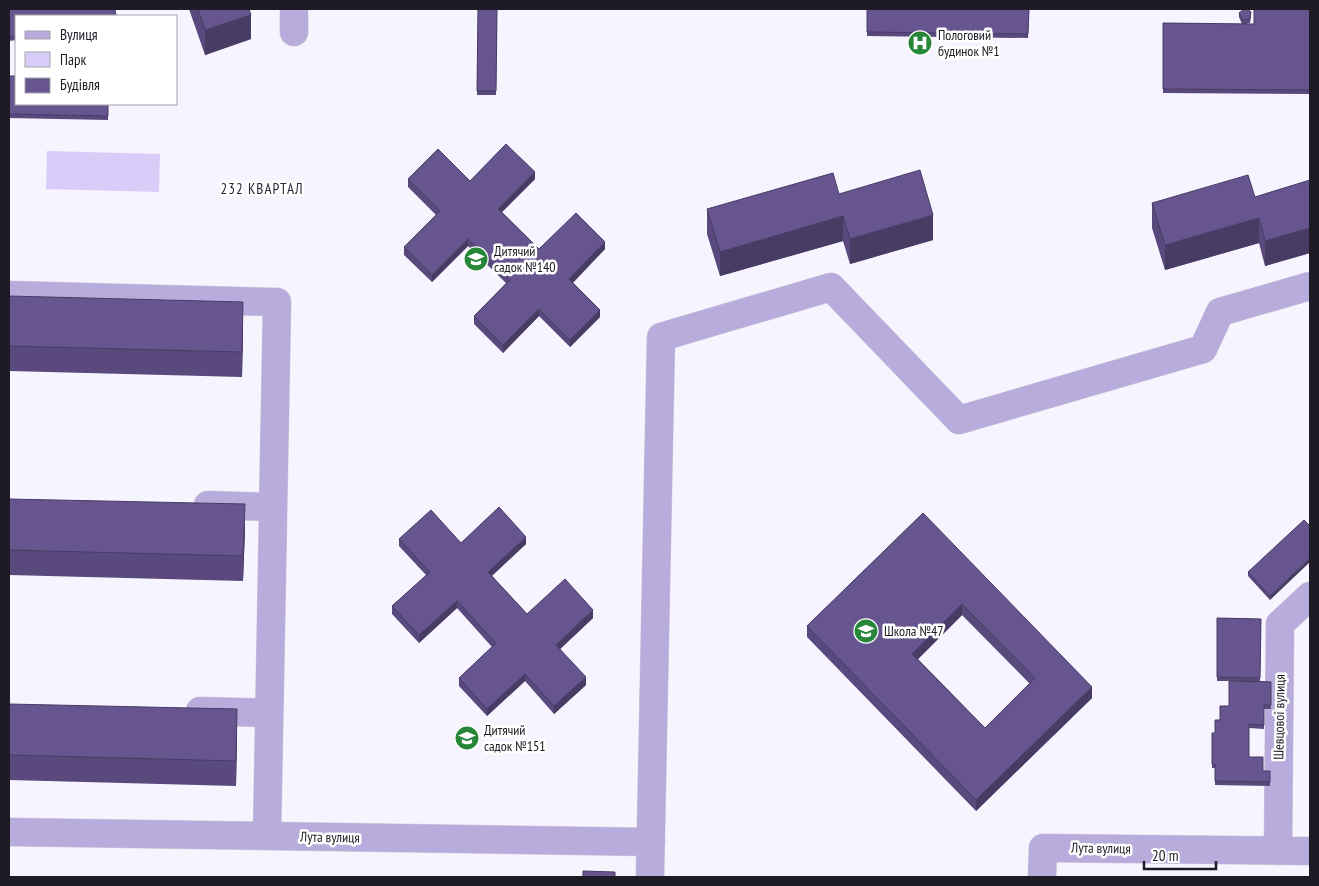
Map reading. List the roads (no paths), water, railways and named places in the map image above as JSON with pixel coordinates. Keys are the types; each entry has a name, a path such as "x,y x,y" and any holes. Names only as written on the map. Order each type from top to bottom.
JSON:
{"street":[{"path":"650,877 661,337 831,287 958,420 1203,349 1220,312 1310,286"},
{"path":"9,295 277,302 267,836"},
{"path":"185,505 273,507"},
{"name":"Шевцової вулиця","path":"1278,851 1280,624 1310,596"},
{"path":"173,710 269,713"},
{"name":"Лута вулиця","path":"9,832 651,842"},
{"name":"Лута вулиця","path":"1042,877 1043,848 1310,851"}],"place":[{"name":"Пологовий будинок №1","path":"920,43"},
{"name":"Дитячий садок №140","path":"476,259"},
{"name":"Школа №47","path":"866,631"},
{"name":"Дитячий садок №151","path":"467,738"}],"district":[{"name":"232 КВАРТАЛ","path":"262,189"}]}
